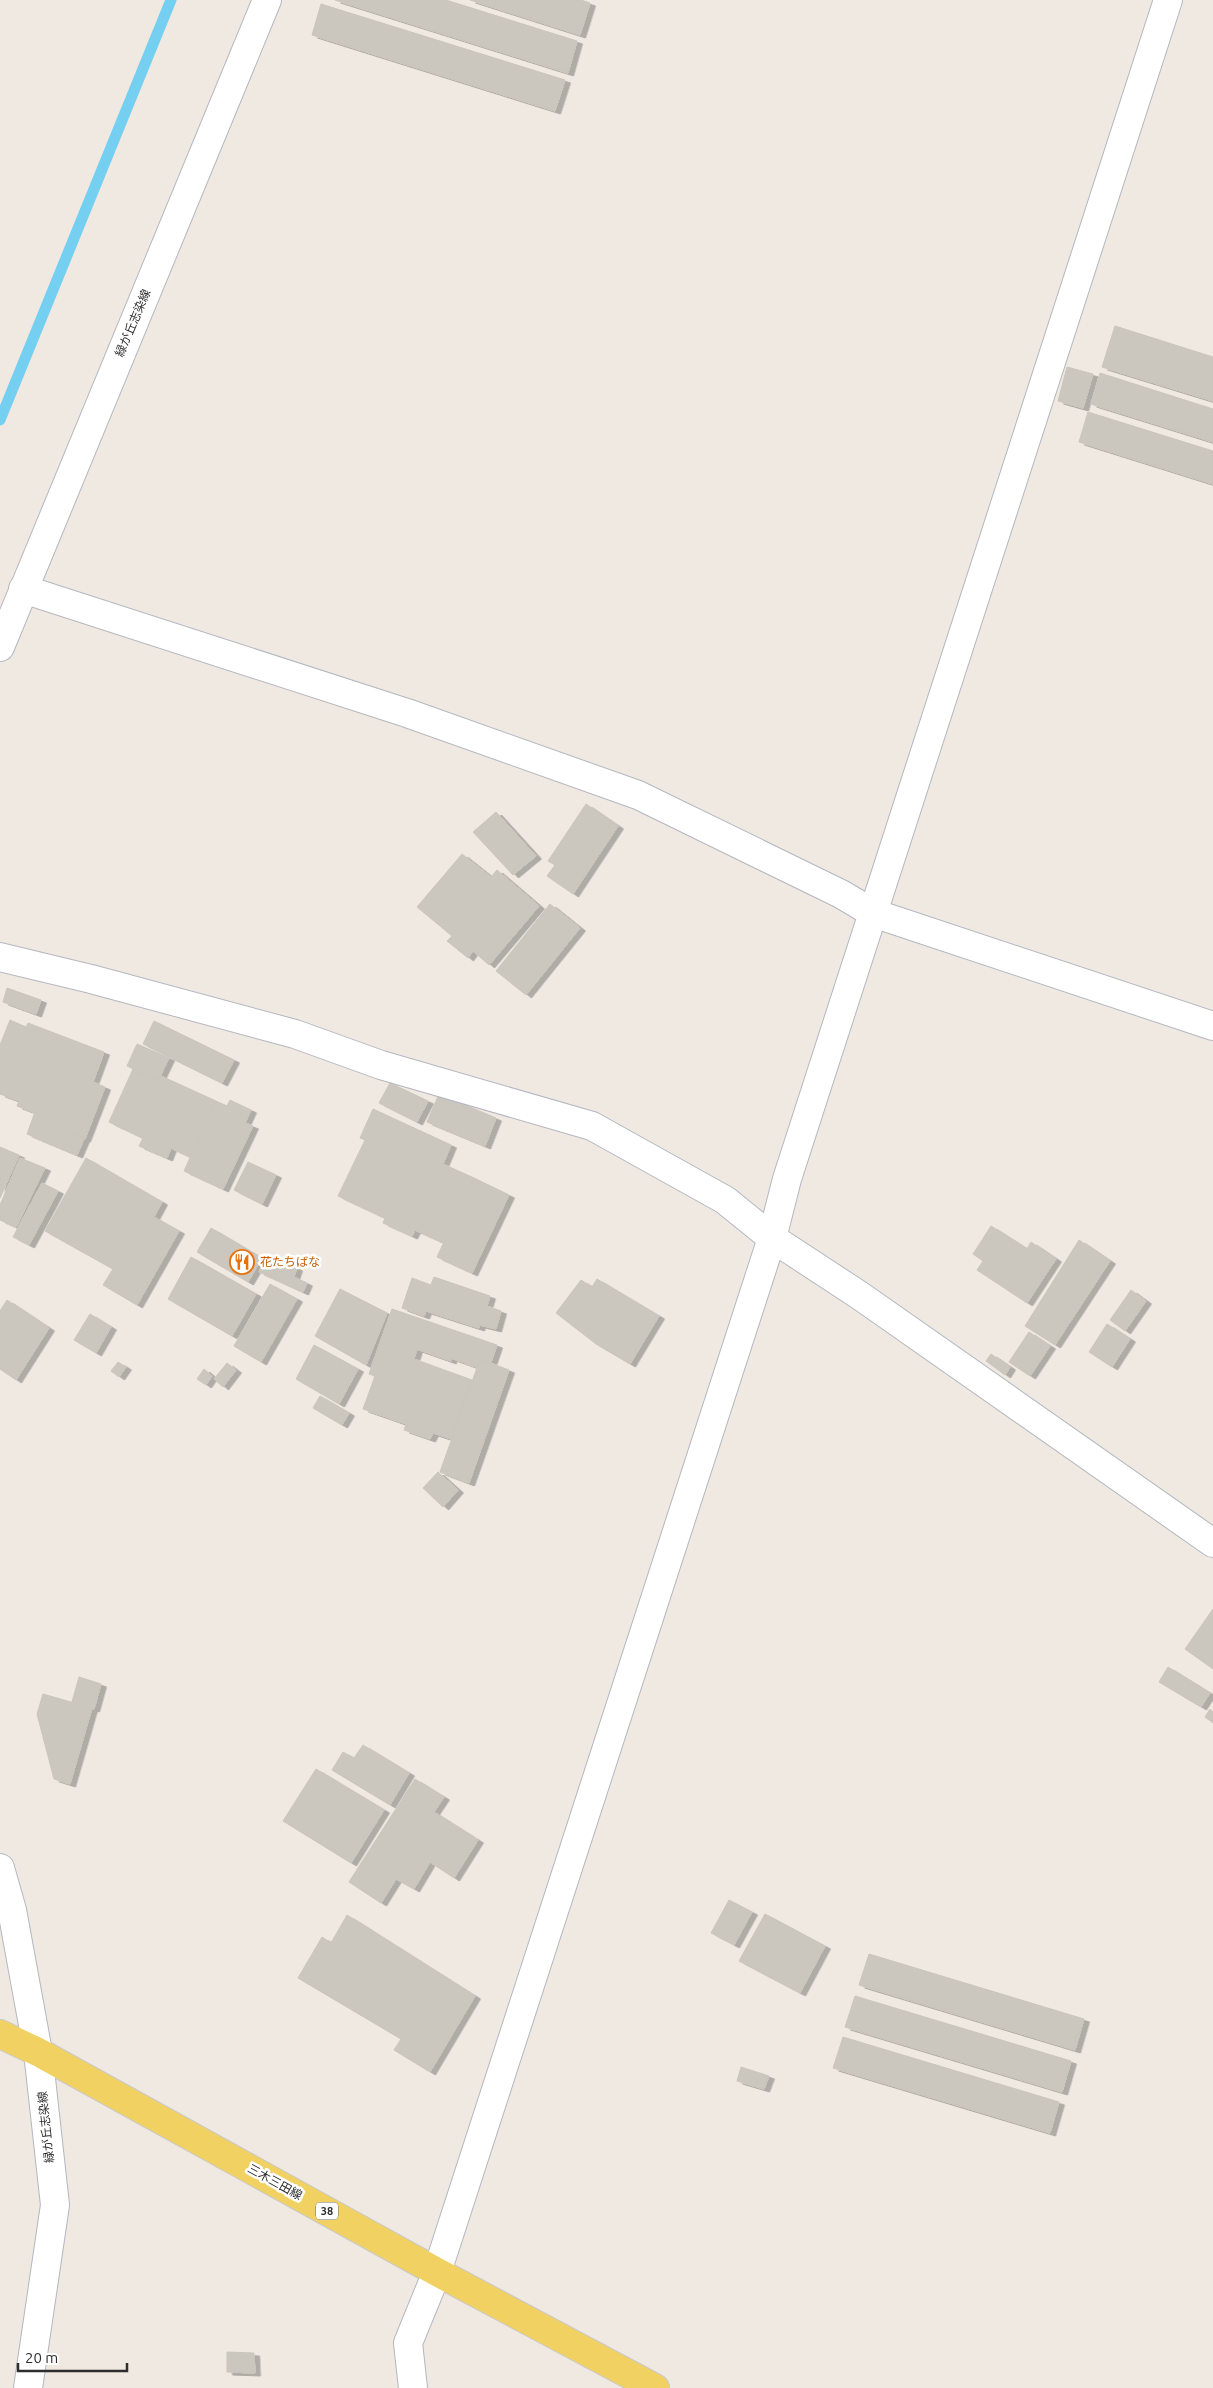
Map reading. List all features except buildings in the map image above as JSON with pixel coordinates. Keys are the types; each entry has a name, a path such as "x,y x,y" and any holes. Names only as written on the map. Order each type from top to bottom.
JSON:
{"main road":[{"name":"三木三田線","path":"0,2034 38,2052 437,2272 655,2388"}],"street":[{"name":"緑が丘志染線","path":"0,647 267,0"},
{"path":"413,2388 408,2344 437,2272 772,1238 787,1179 1168,0"},
{"path":"23,589 407,713 638,795 841,894 873,914 1213,1026"},
{"path":"0,957 295,1034 381,1065 592,1126 725,1200 772,1238 859,1295 1213,1543"},
{"name":"緑が丘志染線","path":"0,1868 12,1910 38,2052 55,2205 28,2388"}],"waterway":[{"path":"0,420 171,0"}],"place":[{"name":"花たちばな","path":"242,1262"}]}
